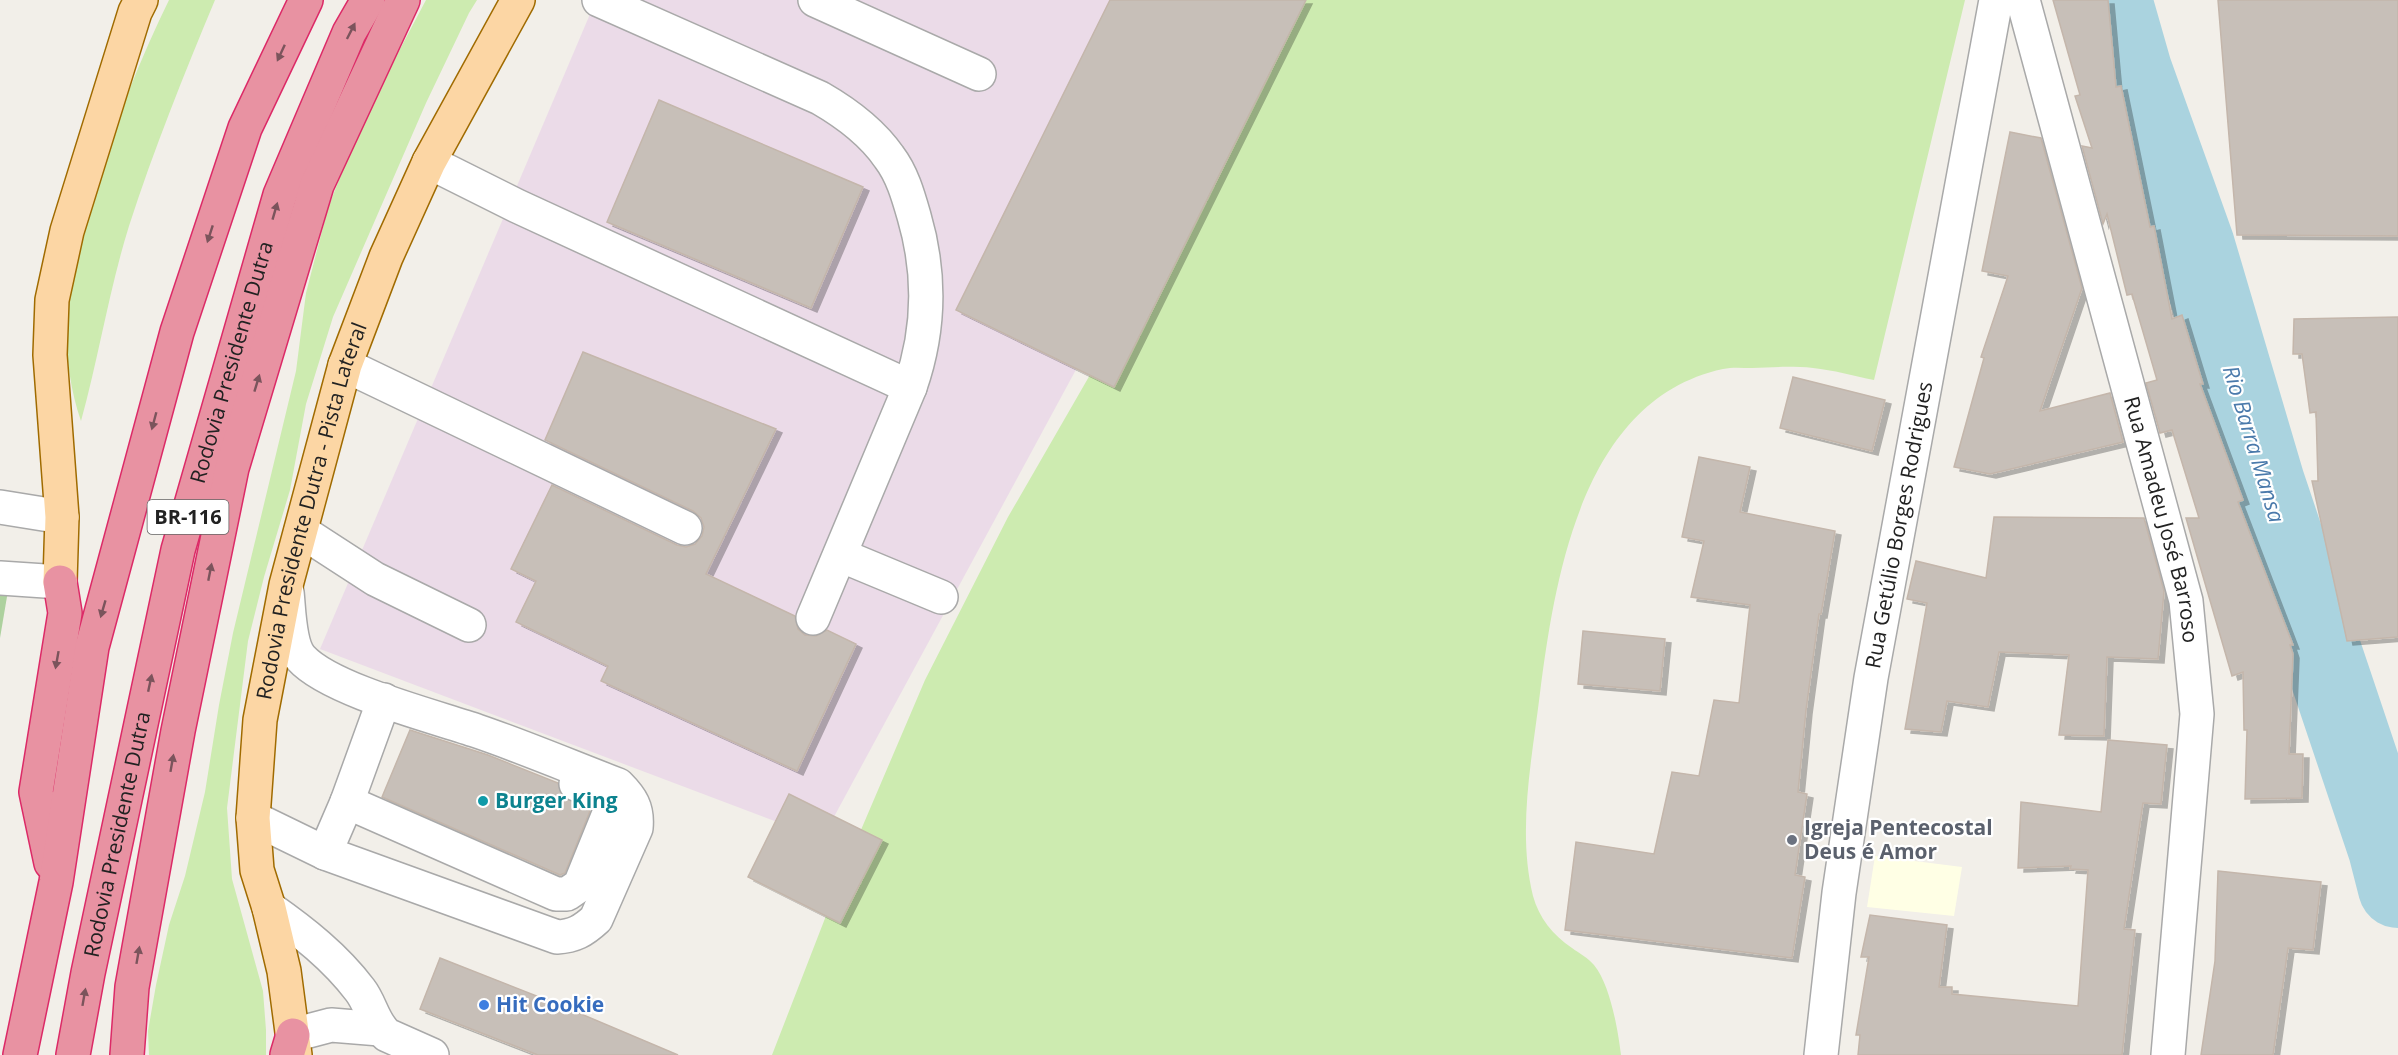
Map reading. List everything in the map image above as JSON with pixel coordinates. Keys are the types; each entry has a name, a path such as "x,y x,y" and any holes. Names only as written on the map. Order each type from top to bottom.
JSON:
{"highway":[{"name":"BR-116","path":"20,1055 56,882 92,647 177,332 245,128 306,0"},
{"name":"Rodovia Presidente Dutra","path":"73,1055 88,973 182,538 280,195 349,33 368,0"},
{"name":"BR-116","path":"127,1055 132,987 144,917 178,731 232,468 317,185 403,0"},
{"path":"56,882 36,792 65,613 60,582"}],"main road":[{"path":"60,582 62,517 50,355 52,300 67,231 135,12 141,0"},
{"name":"Rodovia Presidente Dutra - Pista Lateral","path":"291,1048 284,971 257,870 253,818 260,720 286,585 345,365 386,257 429,162 518,0"}],"street":[{"path":"599,0 820,98 848,115 889,156 903,181 922,248 927,284 925,325 910,387 813,618"},
{"path":"815,0 978,74"},
{"name":"Rua Getúlio Borges Rodrigues","path":"1821,1055 1839,893 1872,678 1996,0"},
{"name":"Rua Amadeu José Barroso","path":"2023,0 2186,600 2197,714 2168,1055"},
{"path":"429,162 517,206 910,387"},
{"path":"345,365 685,528"},
{"path":"0,507 62,517"},
{"path":"301,531 375,579 469,625"},
{"path":"840,555 942,597"},
{"path":"0,578 60,582"},
{"path":"253,818 325,853 557,937 570,936 584,930 596,919 636,828 637,814 630,797 618,785 479,732 384,700 311,668 299,657 294,648 286,585"},
{"path":"325,853 347,802 384,700"},
{"path":"347,802 556,894 567,894 574,891 580,885 610,811 610,805 601,795 520,760 479,732"},
{"path":"269,908 298,929 342,968 363,993 382,1040"},
{"path":"291,1048 331,1025 353,1025 382,1040 432,1055"}],"shaded area":[{"path":"596,0 1276,0 822,839 320,649"},
{"path":"1875,856 1962,867 1954,916 1867,907"}],"green space":[{"path":"169,0 215,0 170,112 129,226 81,421 71,380 66,337 68,294 75,253 120,113"},
{"path":"426,0 477,0 426,103 333,317 306,404 290,490 248,641 227,808 232,879 263,991 266,1055 149,1055 148,1031 156,985 169,925 185,876 205,792 233,633 296,371 306,293 328,208 362,121"},
{"path":"1285,0 1965,0 1874,380 1813,368 1733,368 1723,369 1676,387 1637,416 1608,454 1585,498 1568,547 1555,597 1546,647 1530,769 1526,820 1528,871 1533,896 1543,919 1565,943 1589,960 1600,973 1612,1008 1621,1055 772,1055 843,872 925,680 1008,517 1166,243"},
{"path":"0,573 11,573 0,638"}],"building":[{"path":"1110,0 1306,0 1114,387 956,310"},
{"path":"2053,0 2108,0 2116,87 2121,86 2150,227 2154,226 2172,319 2182,315 2203,384 2200,384 2243,500 2238,502 2293,645 2290,645 2293,654 2289,754 2303,754 2302,798 2245,799 2247,730 2244,730 2243,672 2232,676 2186,518 2199,518 2172,430 2160,433 2146,383 2157,380 2132,294 2127,295 2107,214 2103,224 2082,146 2092,148 2075,96 2080,95"},
{"path":"2218,0 2398,0 2398,236 2237,235"},
{"path":"659,100 863,187 811,308 607,222"},
{"path":"2010,132 2041,138 2082,288 2040,411 2110,393 2123,442 1990,474 1954,467 1984,358 1981,357 2008,276 1982,271"},
{"path":"2398,317 2398,637 2347,641 2312,481 2318,481 2316,412 2310,413 2302,354 2293,354 2294,319"},
{"path":"583,352 776,429 706,574 795,616 798,629 805,635 816,636 827,630 856,644 797,771 601,681 608,666 516,622 536,581 511,569 552,485 677,545 686,547 695,544 702,536 704,527 701,518 693,511 545,440"},
{"path":"1793,377 1885,400 1872,451 1780,428"},
{"path":"1699,457 1750,467 1740,512 1835,531 1821,614 1819,614 1806,710 1798,792 1807,794 1795,875 1805,877 1792,958 1565,930 1576,842 1654,854 1672,772 1699,776 1714,700 1739,703 1750,605 1691,597 1704,541 1682,537"},
{"path":"1994,517 2144,518 2164,591 2158,659 2107,657 2104,736 2059,735 2069,655 1999,652 1988,707 1947,701 1941,732 1905,729 1927,603 1907,599 1916,561 1986,578"},
{"path":"1583,631 1665,639 1660,691 1578,684"},
{"name":"Burger King","path":"410,730 488,755 558,783 562,796 590,811 565,873 560,875 382,797"},
{"path":"2108,740 2167,745 2161,804 2143,803 2124,929 2135,930 2122,1055 1858,1055 1860,1035 1856,1035 1869,957 1861,957 1870,915 1947,925 1939,987 1952,987 1952,994 2078,1006 2088,870 2070,869 2071,866 2018,868 2021,802 2101,812"},
{"path":"789,794 882,840 840,923 748,877"},
{"path":"2218,871 2321,882 2313,950 2288,948 2273,1055 2201,1055 2215,961"},
{"name":"Hit Cookie","path":"440,958 678,1055 538,1055 420,1009"}],"waterway":[{"name":"Rio Barra Mansa","path":"2112,0 2132,70 2195,246 2265,483 2388,849 2398,888"}],"place":[{"name":"Burger King","path":"483,801"},
{"name":"Igreja Pentecostal Deus é Amor","path":"1792,840"},
{"name":"Hit Cookie","path":"484,1005"}]}
